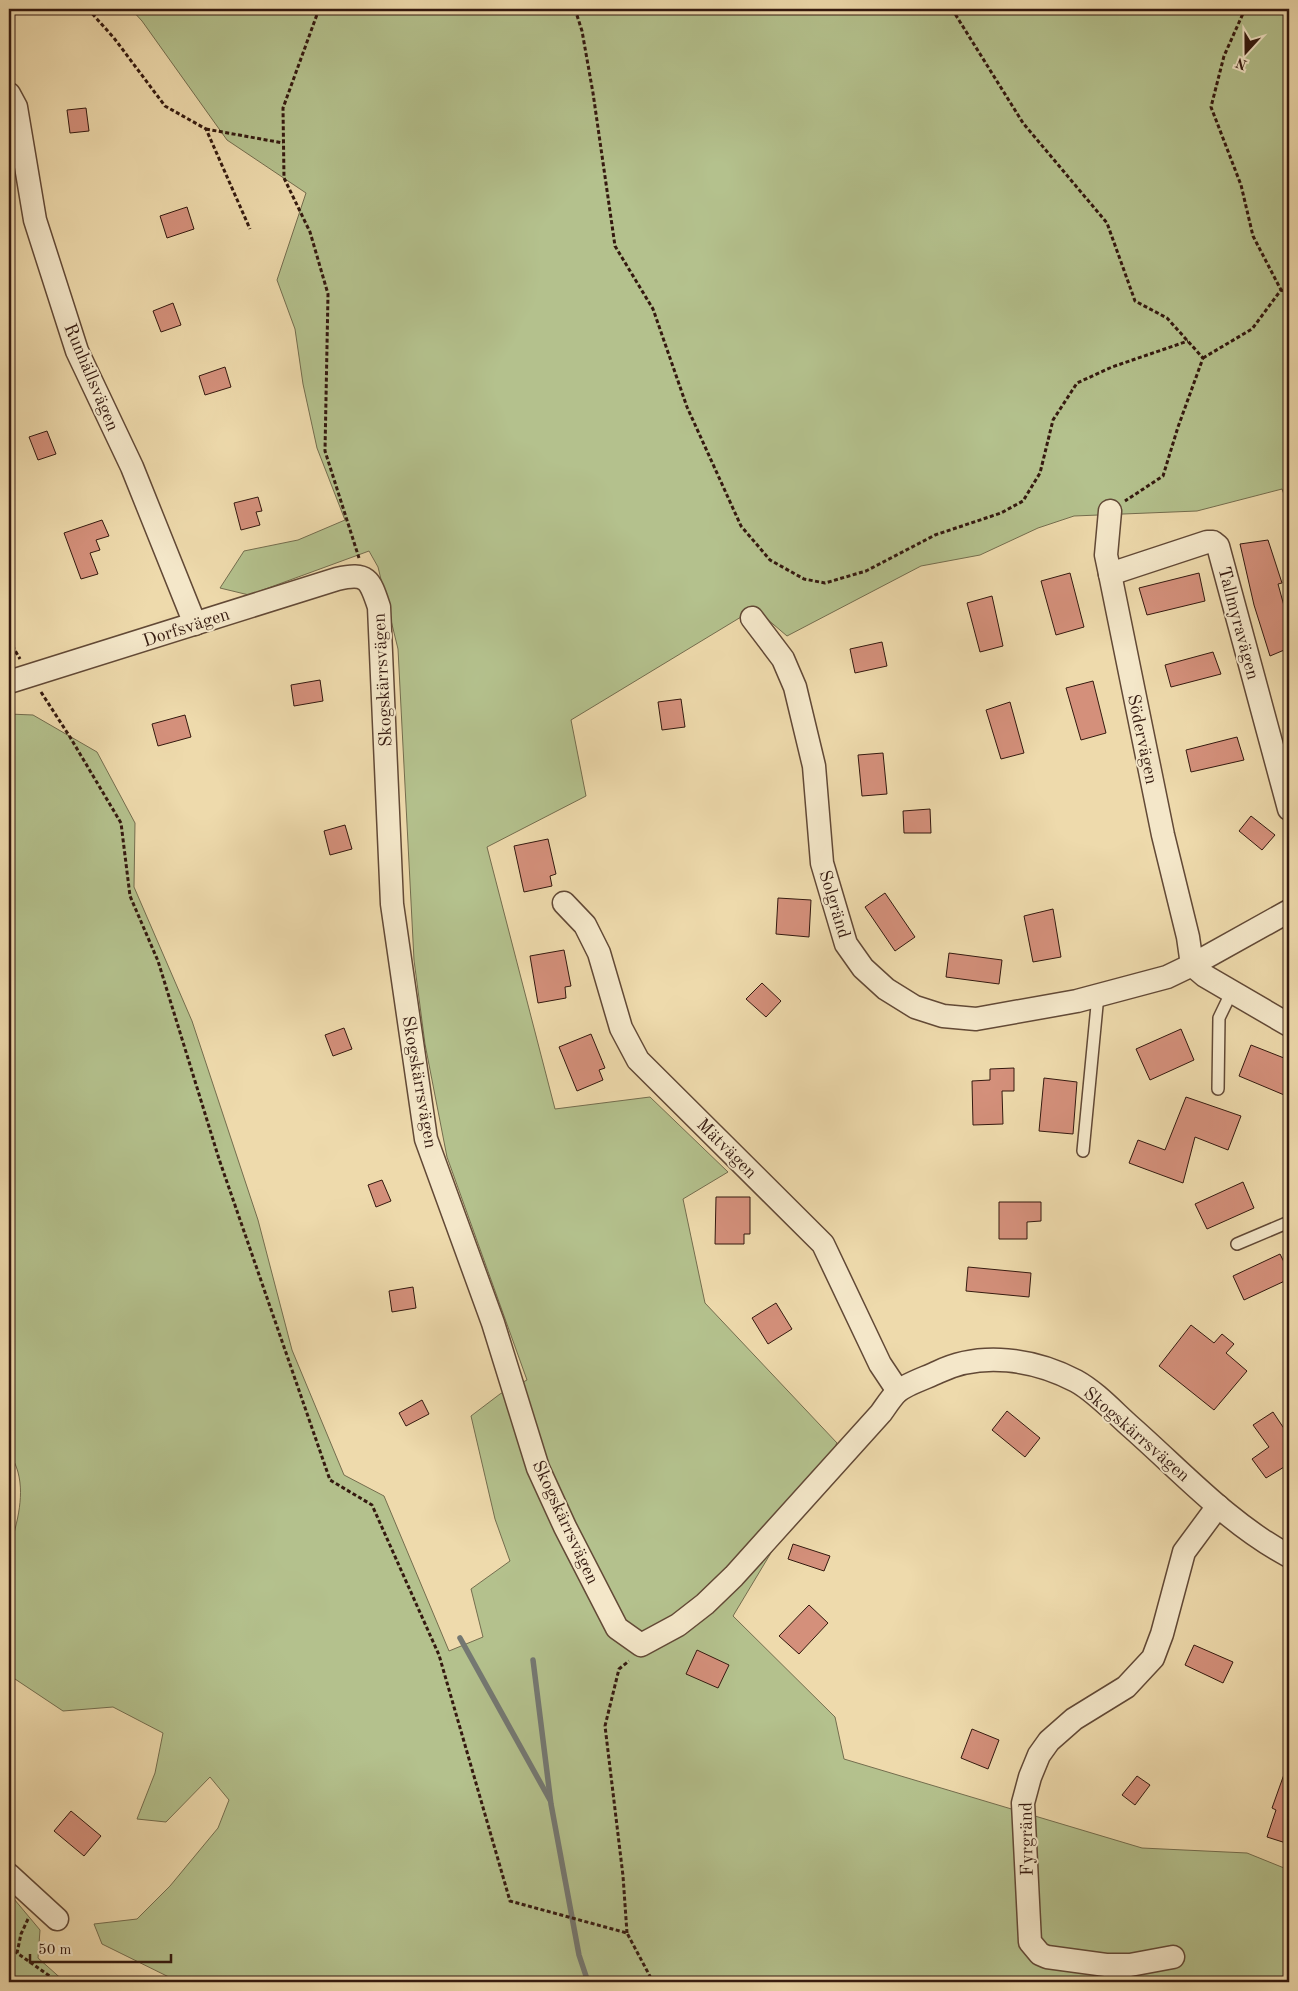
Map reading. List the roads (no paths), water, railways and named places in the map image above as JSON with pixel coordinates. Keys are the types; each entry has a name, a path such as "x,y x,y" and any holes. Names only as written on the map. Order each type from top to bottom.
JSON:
{"street":[{"name":"Runhällsvägen","path":"9,94 16,107 35,220 77,351 132,467 195,624"},
{"name":"Södervägen","path":"1110,511 1106,555 1163,835 1188,937 1192,965"},
{"name":"Tallmyravägen","path":"1110,574 1207,542 1213,542 1218,546 1289,809"},
{"name":"Dorfsvägen","path":"9,682 31,677 337,579 354,576 365,578"},
{"name":"Skogskärrsvägen","path":"365,578 373,585 379,607 392,904 426,1139 493,1323 538,1468 565,1527 617,1628 641,1645 678,1625 722,1587 882,1413 898,1390 952,1365 980,1359 1011,1360 1046,1369 1076,1381 1104,1403 1218,1506 1257,1537 1289,1556"},
{"name":"Solgränd","path":"752,618 783,659 795,687 814,766 822,863 846,944 863,968 886,989 915,1007 943,1016 976,1019 1006,1015 1098,995 1167,977 1192,965"},
{"name":"Mätvägen","path":"564,903 585,925 599,953 621,1028 638,1060 823,1244 880,1364 898,1390"},
{"path":"1289,911 1192,965 1205,976 1289,1025"},
{"name":"Fyrgränd","path":"1173,1957 1130,1966 1106,1965 1046,1957 1040,1954 1030,1942 1023,1803 1030,1776 1039,1755 1049,1741 1074,1718 1126,1687 1153,1658 1162,1634 1184,1552 1218,1506"},
{"path":"9,1875 57,1919"}],"lane":[{"path":"1218,1089 1219,1018 1232,991"},
{"path":"1083,1151 1098,995"},
{"path":"1237,1244 1289,1222"}],"waterway":[{"path":"460,1638 550,1800"},
{"path":"533,1660 551,1804 579,1955 588,1982"}]}
